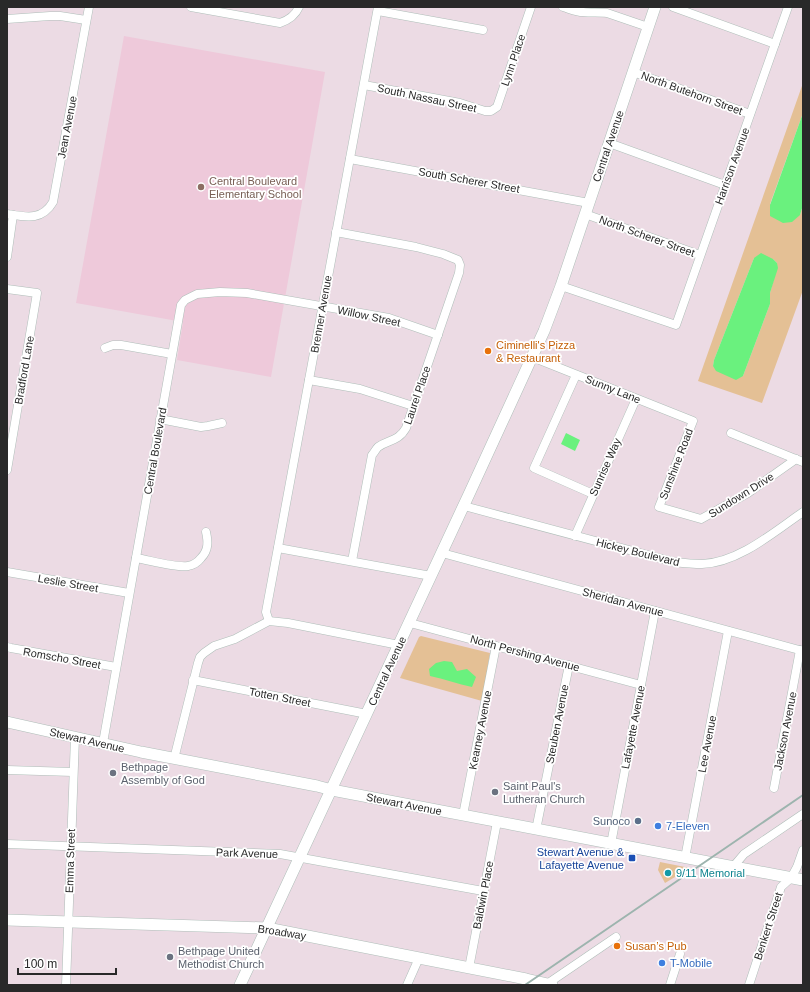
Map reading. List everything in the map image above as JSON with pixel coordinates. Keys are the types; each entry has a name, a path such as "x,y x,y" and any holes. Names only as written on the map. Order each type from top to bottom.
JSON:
{"main road":[{"name":"Central Avenue","path":"240,985 410,623 544,331 589,211 609,143 654,7"},
{"name":"Stewart Avenue","path":"7,722 174,759 536,830 803,880"},
{"name":"Broadway","path":"7,920 267,928 526,978 550,984"}],"street":[{"name":"Jean Avenue","path":"10,215 29,217 36,216 46,211 53,202 89,7"},
{"path":"191,7 217,9 280,23 288,20 296,13 298,7"},
{"name":"Lynn Place","path":"491,111 497,107 531,7"},
{"path":"563,7 575,11 607,13 648,27"},
{"path":"673,7 775,44"},
{"name":"Harrison Avenue","path":"561,286 676,325 788,7"},
{"path":"378,9 483,30"},
{"name":"Brenner Avenue","path":"269,621 266,612 378,9"},
{"path":"7,19 60,16 86,20"},
{"name":"North Butehorn Street","path":"633,72 750,114"},
{"name":"South Nassau Street","path":"364,85 460,103 485,111 491,111"},
{"path":"609,143 725,185"},
{"name":"South Scherer Street","path":"350,159 589,211"},
{"name":"North Scherer Street","path":"589,211 700,255"},
{"path":"7,257 10,215"},
{"name":"Laurel Place","path":"336,232 423,248 458,260 460,265 459,273 406,428 397,438 378,448 372,456 352,561"},
{"name":"Bradford Lane","path":"7,289 37,293 7,470"},
{"name":"Central Boulevard","path":"103,743 180,305 185,300 197,294 220,292 247,293 323,306"},
{"name":"Willow Street","path":"323,306 389,318 438,335"},
{"path":"105,348 113,345 125,345 172,354"},
{"name":"Sunny Lane","path":"532,357 693,421"},
{"path":"576,375 534,468 593,494"},
{"path":"309,380 360,389 413,406"},
{"name":"Sunrise Way","path":"575,536 636,399"},
{"path":"160,419 201,427 222,423"},
{"name":"Sunshine Road","path":"659,507 693,421"},
{"path":"731,433 800,461"},
{"name":"Sundown Drive","path":"659,507 701,519 748,493 800,461"},
{"name":"Hickey Boulevard","path":"464,506 674,562 703,564 727,559 750,548 803,512"},
{"path":"136,558 180,566 189,566 196,563 206,551 208,546 206,532"},
{"path":"278,548 431,576"},
{"name":"Sheridan Avenue","path":"442,553 802,651"},
{"name":"Leslie Street","path":"7,572 129,594"},
{"name":"Lafayette Avenue","path":"611,844 655,611"},
{"path":"174,759 200,657 214,646 235,639 269,621 399,645"},
{"name":"North Pershing Avenue","path":"410,623 641,685"},
{"name":"Lee Avenue","path":"685,858 728,631"},
{"name":"Kearney Avenue","path":"463,815 496,646"},
{"name":"Romscho Street","path":"7,647 116,668"},
{"name":"Jackson Avenue","path":"774,788 802,651"},
{"name":"Steuben Avenue","path":"536,830 568,665"},
{"name":"Totten Street","path":"193,680 367,714"},
{"name":"Emma Street","path":"66,985 75,737"},
{"path":"7,770 73,772"},
{"path":"733,867 744,854 803,814"},
{"name":"Baldwin Place","path":"469,968 496,822"},
{"name":"Park Avenue","path":"7,844 280,854 483,891"},
{"name":"Benkert Street","path":"749,985 781,887 791,878 798,867 803,850"},
{"path":"550,984 616,937"},
{"path":"670,985 680,954"},
{"path":"407,985 419,958"}],"shaded area":[{"name":"Central Boulevard Elementary School","path":"124,36 325,72 271,377 177,360 183,322 76,303"},
{"path":"803,83 803,113 770,204 800,215 803,205 803,290 762,403 698,381","holes":["754,258 773,259 777,263 777,268 770,293 770,304 743,376 713,366"]},
{"path":"803,113 803,205 800,215 792,222 783,223 770,216 770,205"},
{"path":"761,253 773,259 777,263 778,268 770,293 770,304 743,376 736,380 716,371 713,366 714,360 754,258"},
{"path":"566,433 580,440 575,451 561,444"},
{"path":"421,636 490,653 482,701 400,678 419,637"},
{"path":"444,661 452,662 457,671 467,669 476,677 472,687 430,676 429,669 436,663"},
{"path":"660,862 690,868 665,883 658,870"}],"railway":[{"path":"525,985 803,795"}],"place":[{"name":"Central Boulevard Elementary School","path":"201,187"},
{"name":"Ciminelli's Pizza & Restaurant","path":"488,351"},
{"name":"Bethpage Assembly of God","path":"113,773"},
{"name":"Saint Paul's Lutheran Church","path":"495,792"},
{"name":"Sunoco","path":"638,821"},
{"name":"7-Eleven","path":"658,826"},
{"name":"Stewart Avenue & Lafayette Avenue","path":"632,858"},
{"name":"9/11 Memorial","path":"668,873"},
{"name":"Susan’s Pub","path":"617,946"},
{"name":"Bethpage United Methodist Church","path":"170,957"},
{"name":"T-Mobile","path":"662,963"}]}
